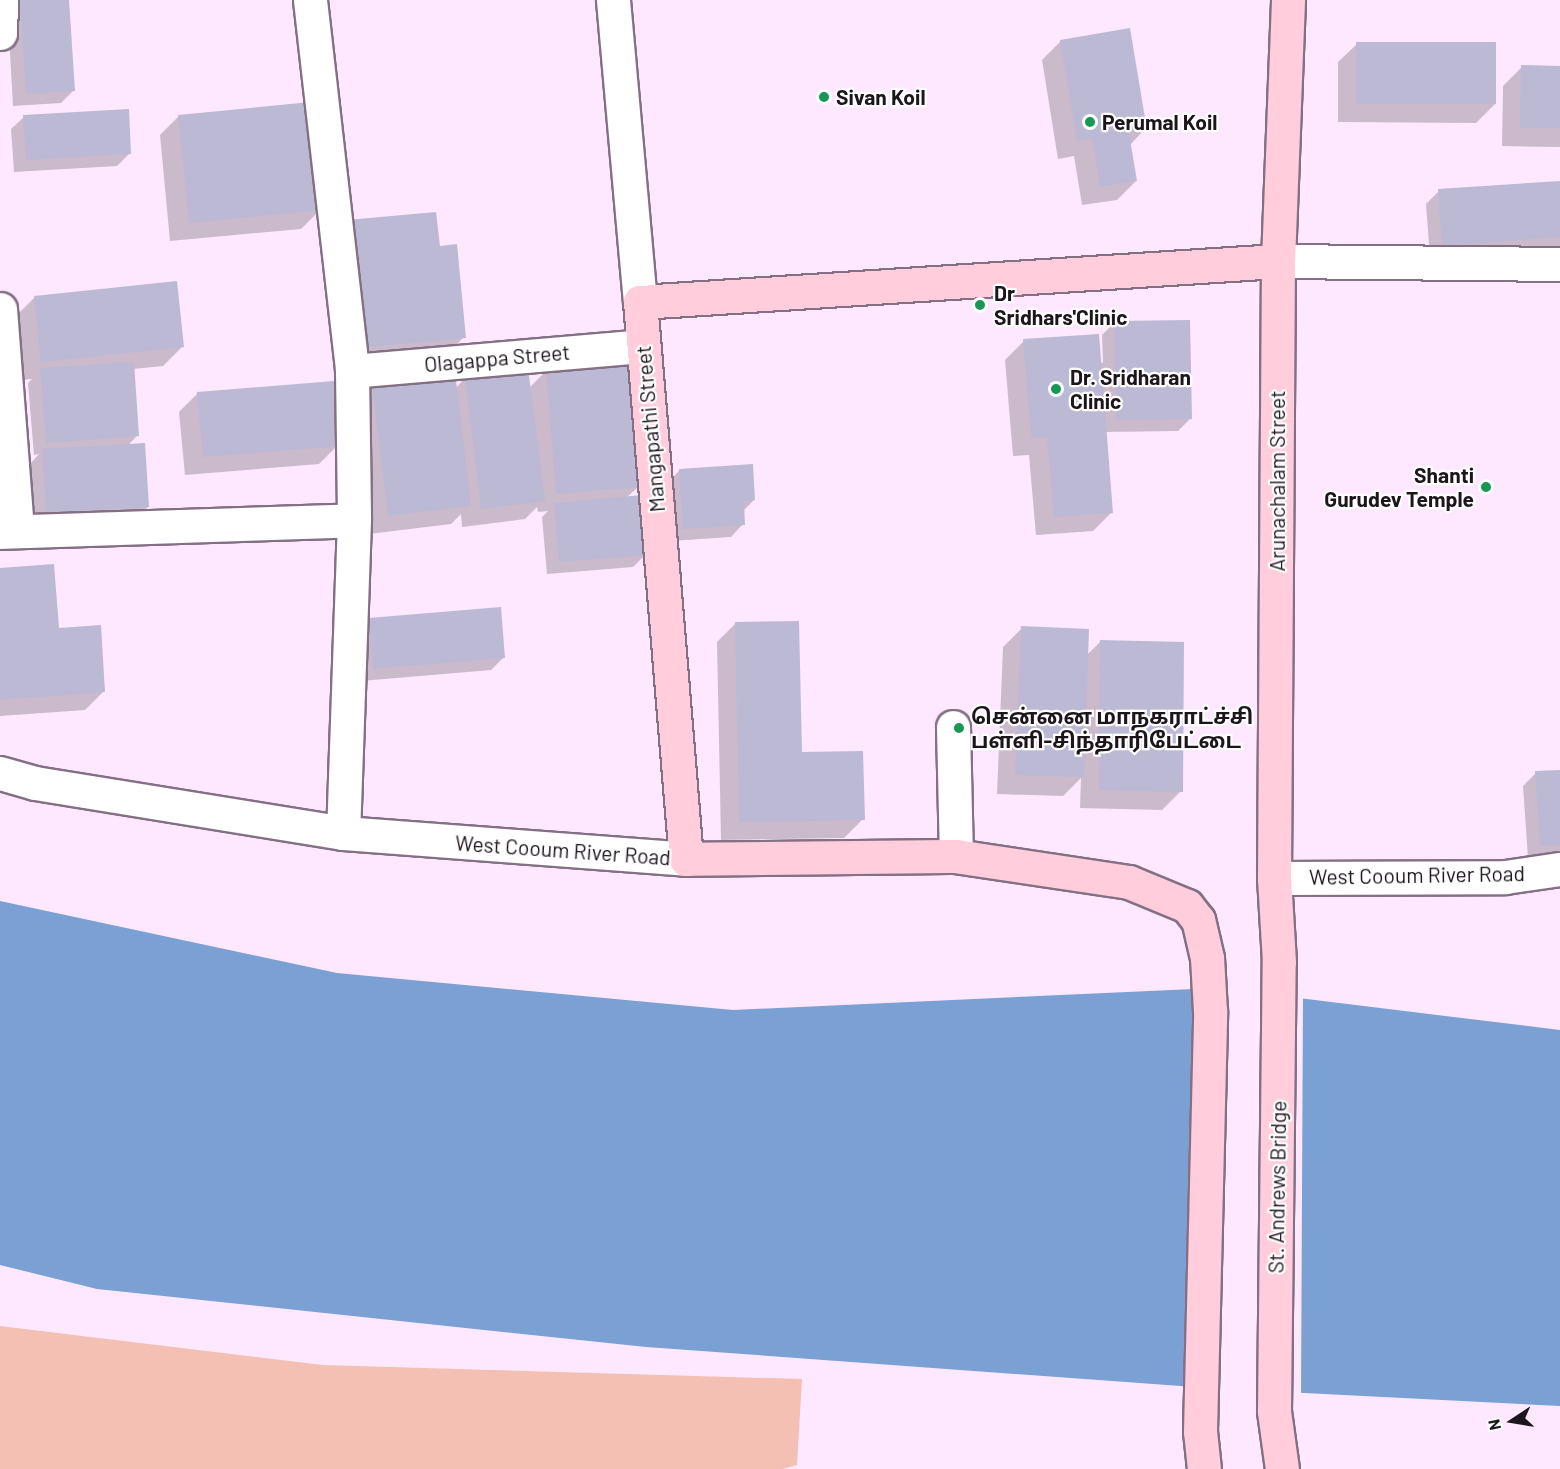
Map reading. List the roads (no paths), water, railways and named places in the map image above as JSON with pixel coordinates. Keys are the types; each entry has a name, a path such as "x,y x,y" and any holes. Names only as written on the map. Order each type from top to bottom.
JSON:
{"main road":[{"name":"Arunachalam Street","path":"1279,962 1275,878 1278,261 1288,0"},
{"path":"640,302 1278,261"},
{"name":"Mangapathi Street","path":"640,302 686,859"},
{"name":"West Cooum River Road","path":"686,859 956,856 1129,882 1187,906 1198,920 1207,958 1210,1011 1200,1431 1203,1469"},
{"name":"St. Andrews Bridge","path":"1279,962 1274,1411 1282,1469"}],"street":[{"path":"0,33 1,0"},
{"path":"310,0 352,371 354,520 343,833"},
{"name":"Mangapathi Street","path":"613,0 640,302"},
{"path":"1278,261 1560,264"},
{"path":"0,309 8,531 354,520"},
{"name":"Olagappa Street","path":"352,371 643,346"},
{"path":"953,727 956,856"},
{"name":"West Cooum River Road","path":"0,772 35,783 343,833 686,859"},
{"name":"West Cooum River Road","path":"1275,878 1505,877 1560,869"}],"water":[{"path":"0,901 337,973 733,1010 1216,988 1560,1030 1560,1406 1208,1388 646,1347 97,1289 0,1265"}],"place":[{"name":"Sivan Koil","path":"824,97"},
{"name":"Perumal Koil","path":"1090,122"},
{"name":"Dr Sridhars'Clinic","path":"980,305"},
{"name":"Dr. Sridharan Clinic","path":"1056,389"},
{"name":"Shanti Gurudev Temple","path":"1486,487"},
{"name":"சென்னை மாநகராட்ச்சி பள்ளி-சிந்தாரிபேட்டை","path":"959,728"}]}
